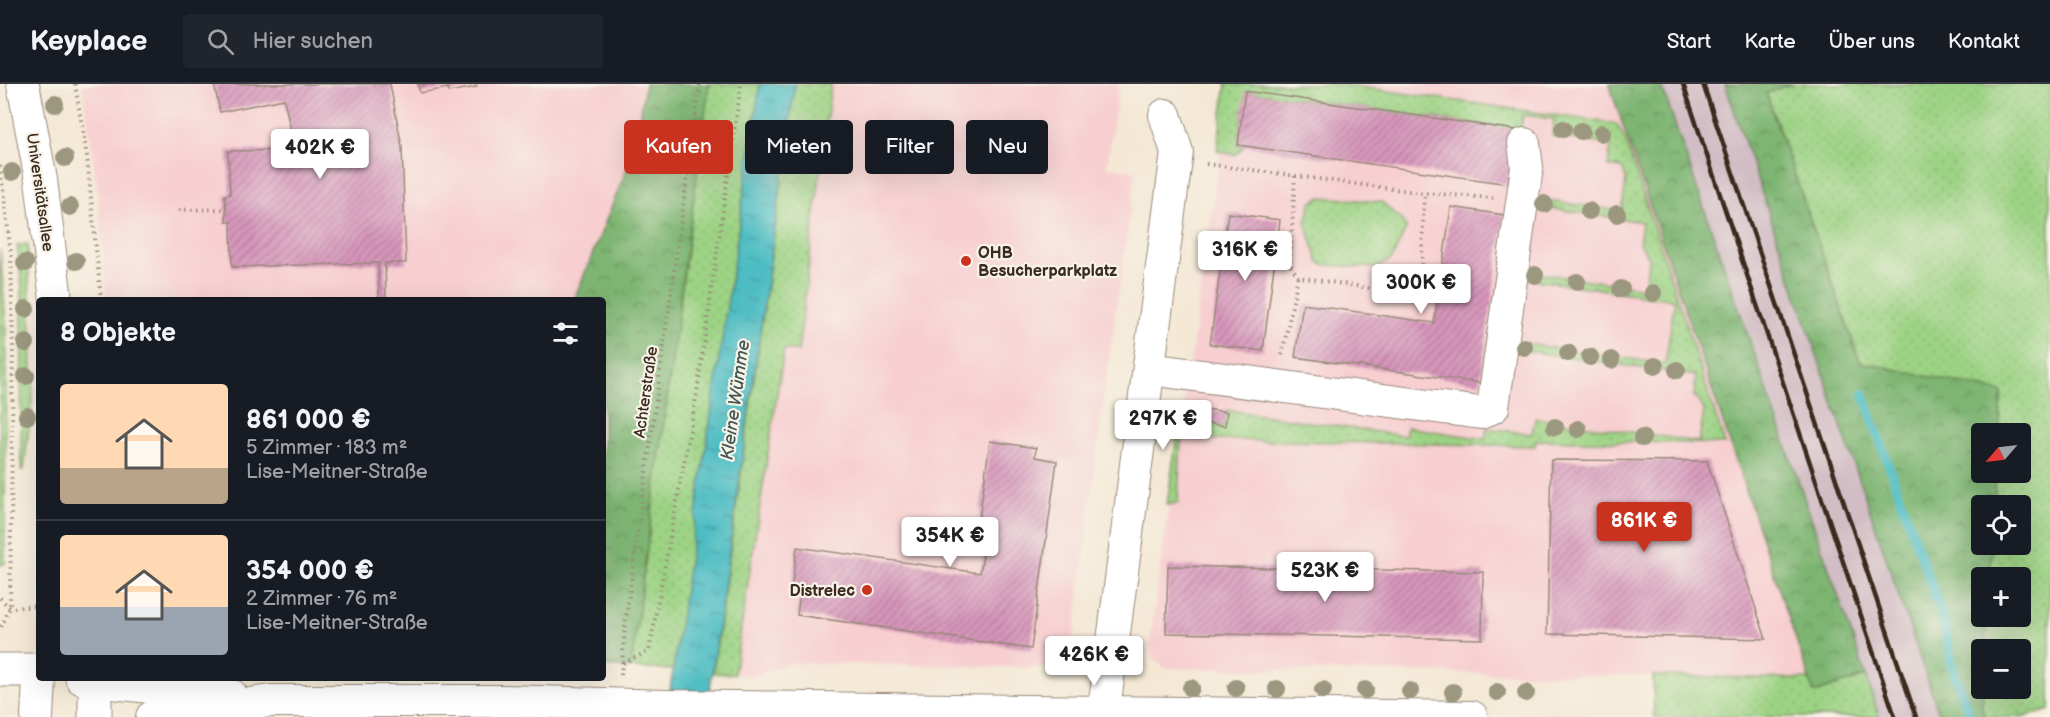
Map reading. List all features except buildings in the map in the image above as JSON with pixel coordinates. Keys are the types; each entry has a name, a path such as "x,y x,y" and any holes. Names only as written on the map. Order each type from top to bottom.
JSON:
{"main road":[{"path":"0,670 36,669"},
{"path":"91,681 95,717"}],"street":[{"name":"Universitätsallee","path":"23,84 41,180 56,297"},
{"path":"1103,715 1177,152 1165,115"},
{"path":"1149,369 1481,413 1493,407 1527,166 1524,144"},
{"path":"37,717 39,681"},
{"path":"111,681 271,701 506,701 1103,715 1472,717"},
{"path":"152,717 271,701"}],"path":[{"path":"75,84 87,156 101,297"},
{"name":"Achterstraße","path":"618,704 627,605 700,84"},
{"path":"622,663 649,651 697,392 741,84"},
{"path":"0,166 11,253 13,349 10,608 0,629"},
{"path":"1174,172 1295,176 1424,193 1522,200"},
{"path":"1277,386 1298,277 1290,264 1295,176"},
{"path":"1298,277 1407,294 1421,287 1424,193"},
{"path":"179,210 226,209"},
{"path":"0,598 10,608 36,606"}],"shaded area":[{"path":"82,84 645,84 640,120 624,120 625,174 575,297 106,297 98,195"},
{"path":"831,84 1119,84 1107,167 1136,171 1104,394 1073,646 1068,657 1055,668 789,663 755,676 734,674 784,348 798,350 820,174 853,174 853,120 827,120"},
{"path":"1230,84 1609,84 1809,679 1165,668 1154,659 1149,646"},
{"path":"1661,84 1725,84 1940,717 1879,717"}],"green space":[{"path":"645,84 709,84 704,120 640,120"},
{"path":"709,84 760,84 755,120 745,120 747,174 674,670 631,668 697,174 733,174 733,120 704,120"},
{"path":"795,84 831,84 827,120 790,120"},
{"path":"1226,84 1339,84 1617,124 1625,139 1725,444 1536,440 1535,446 1181,439 1178,503 1167,505 1179,420 1224,426 1227,410 1405,436 1407,427 1485,439 1487,428 1532,434 1535,418 1699,442 1704,411 1697,398 1694,397 1696,376 1512,349 1514,342 1665,364 1675,300 1524,278 1525,271 1644,288 1649,257 1639,243 1642,222 1534,206 1535,199 1622,211 1626,179 1622,168 1608,166 1611,145 1552,136 1554,119 1523,115 1521,128 1516,130 1246,91 1238,145 1245,146 1235,155 1217,151"},
{"path":"1609,84 1661,84 1866,676 1814,693"},
{"path":"1725,84 1791,84 1766,93 1860,362 2002,392 2000,423 1971,423 1971,483 1995,483 1995,495 1971,495 1971,555 1991,555 1991,567 1971,567 1971,627 1986,627 1986,639 1971,639 1971,699 1982,699 1985,717 1940,717"},
{"path":"1791,84 2050,84 2050,710 2024,717 1985,717 1982,708 1982,699 2031,699 2031,639 1986,639 1986,627 2031,627 2031,567 1991,567 1991,555 2031,555 2031,495 1995,495 1995,483 2031,483 2031,423 1999,423 2001,392 1860,362 1766,92"},
{"path":"625,174 697,174 631,668 606,666 606,297 575,297"},
{"path":"782,174 820,174 798,351 784,349 734,674 713,673"},
{"path":"1321,197 1382,202 1405,223 1406,229 1392,259 1376,268 1324,265 1318,262 1306,223 1311,203"},
{"path":"28,244 33,393 24,470 21,470 22,285 17,245"},
{"path":"0,250 6,320 5,564 0,565"},
{"path":"1653,676 1809,679 1814,693 1866,676 1879,717 1654,717"}],"water":[{"path":"760,84 795,84 790,120 755,120"},
{"name":"Kleine Wümme","path":"747,174 782,174 706,717 666,717"}],"waterway":[{"path":"1863,393 1942,616 1953,669 1970,717"}],"railway":[{"path":"1683,84 1895,717"},
{"path":"1703,84 1916,717"}],"place":[{"name":"OHB Besucherparkplatz","path":"966,261"},
{"name":"Distrelec","path":"867,590"}]}
